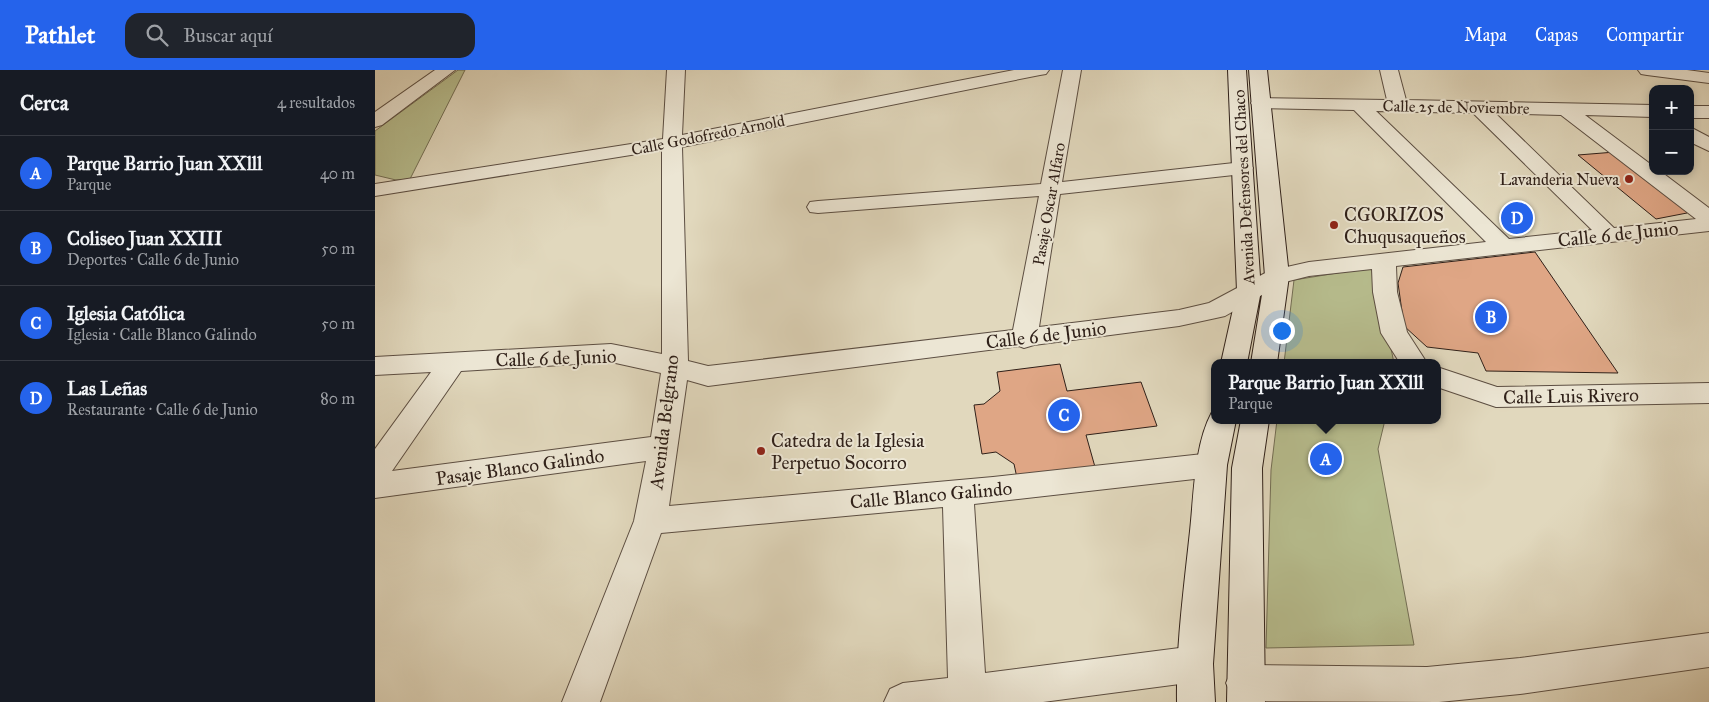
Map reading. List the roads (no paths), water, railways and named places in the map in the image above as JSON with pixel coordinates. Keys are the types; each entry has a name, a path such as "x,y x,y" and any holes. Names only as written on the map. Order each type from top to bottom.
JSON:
{"street":[{"path":"375,121 446,70"},
{"name":"Avenida Belgrano","path":"581,702 650,521 664,447 675,367 672,143 677,70"},
{"name":"Calle Godofredo Arnold","path":"375,190 672,143 1040,70"},
{"name":"Pasaje Oscar Alfaro","path":"1024,338 1072,70"},
{"name":"Avenida Defensores del Chaco","path":"1235,359 1249,291 1237,70"},
{"name":"Avenida Defensores del Chaco","path":"1258,70 1277,276 1265,359"},
{"path":"1389,70 1398,106"},
{"path":"1647,70 1709,78"},
{"name":"Calle 25 de Noviembre","path":"1260,103 1649,111"},
{"path":"1359,105 1504,247"},
{"path":"1479,108 1609,235"},
{"path":"1565,109 1709,218"},
{"path":"1694,112 1709,112"},
{"path":"1694,136 1709,146"},
{"path":"818,207 1052,189 1243,168"},
{"name":"Calle 6 de Junio","path":"375,366 611,353 638,357 708,376 1179,318 1216,310 1277,276 1309,269 1709,224"},
{"path":"1384,260 1385,292 1394,333 1411,359"},
{"path":"375,472 452,363"},
{"name":"Calle Luis Rivero","path":"1441,378 1496,398 1576,398 1709,393"},
{"path":"1196,702 1195,664 1212,465 1221,424"},
{"path":"1254,424 1247,468 1245,692 1427,685 1520,676 1709,650"},
{"name":"Pasaje Blanco Galindo","path":"375,486 664,447"},
{"name":"Calle Blanco Galindo","path":"650,521 958,493 1212,465"},
{"path":"958,493 967,694"},
{"path":"903,702 1195,664"}],"place":[{"name":"Lavanderia Nueva","path":"1629,179"},
{"name":"Las Leñas","path":"1517,218"},
{"name":"CGORIZOS Chuqusaqueños","path":"1334,225"},
{"name":"Coliseo Juan XXIII","path":"1491,317"},
{"name":"Iglesia Católica","path":"1064,415"},
{"name":"Catedra de la Iglesia Perpetuo Socorro","path":"761,451"},
{"name":"Parque Barrio Juan XXlll","path":"1326,459"}]}
